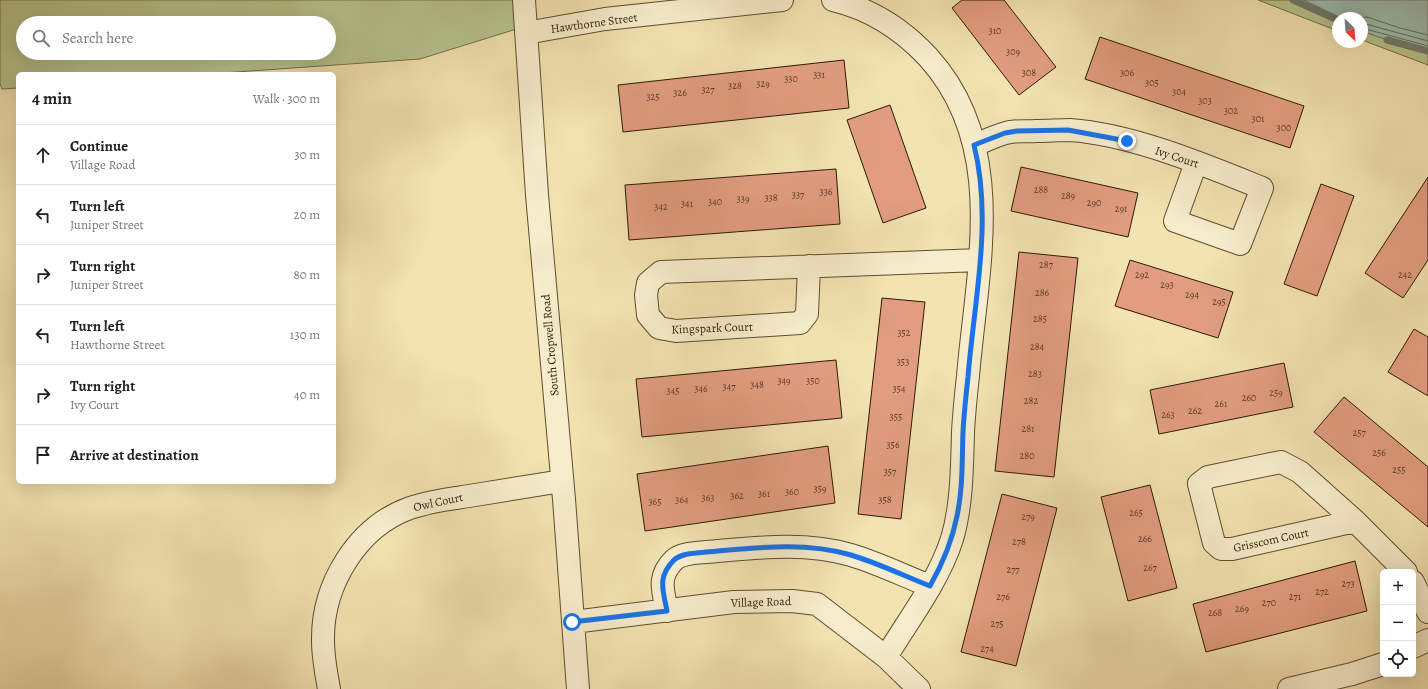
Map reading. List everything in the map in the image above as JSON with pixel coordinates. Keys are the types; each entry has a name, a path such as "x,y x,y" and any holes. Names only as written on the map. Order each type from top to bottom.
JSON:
{"street":[{"name":"South Cropwell Road","path":"524,0 539,218 562,481 578,689"},
{"name":"Hawthorne Street","path":"526,33 605,20 782,0"},
{"path":"834,0 854,5 879,17 901,31 921,49 937,67 950,86 969,125 981,182 983,208 980,260 968,375 963,462 958,514 944,560 930,586 886,657"},
{"name":"Ivy Court","path":"974,145 1011,132 1068,130 1109,136 1206,166"},
{"name":"Kingspark Court","path":"808,266 807,314 800,323 676,332 659,328 648,315 646,295 648,283 661,272 808,266 980,260"},
{"name":"Grisscom Court","path":"1355,521 1232,549 1221,549 1214,543 1199,484 1208,477 1280,462 1300,472 1355,521 1403,569"},
{"name":"Owl Court","path":"329,689 323,640 325,611 334,584 344,564 365,536 386,519 410,508 433,501 562,481"},
{"path":"667,611 661,583 666,571 675,559 692,553 764,547 807,548 850,555 930,586"},
{"path":"1416,588 1428,612"},
{"name":"Village Road","path":"572,622 734,602 792,601 817,604 850,627 886,657 919,689"},
{"path":"1416,646 1428,640"},
{"path":"1289,689 1352,674 1380,665"}],"green space":[{"path":"0,0 521,0 523,27 420,59 236,72 16,72 16,88 2,89 0,84"},
{"path":"1258,0 1293,0 1332,17 1332,29"},
{"path":"1368,33 1396,43 1428,51 1428,65 1368,42"}],"water":[{"path":"1293,0 1428,0 1428,51 1396,43 1368,33 1368,12 1332,12 1332,17"}],"building":[{"path":"962,0 1004,0 1056,67 1019,95 952,8"},
{"path":"1100,37 1304,106 1290,148 1085,79"},
{"path":"844,60 849,108 623,132 618,85"},
{"path":"890,105 926,208 883,223 847,120"},
{"path":"1021,167 1138,193 1128,237 1011,211"},
{"path":"836,169 840,224 629,240 625,185"},
{"path":"1428,177 1428,260 1403,298 1365,273"},
{"path":"1321,184 1354,196 1317,296 1284,284"},
{"path":"1019,252 1078,258 1054,477 995,471"},
{"path":"1130,260 1233,292 1218,338 1115,306"},
{"path":"882,298 925,302 901,519 858,514"},
{"path":"1414,329 1428,337 1428,396 1388,372"},
{"path":"836,360 842,418 642,437 636,379"},
{"path":"1284,363 1293,407 1159,434 1150,390"},
{"path":"1344,397 1428,467 1428,527 1314,432"},
{"path":"828,446 835,503 645,531 637,474"},
{"path":"1150,485 1177,588 1128,601 1101,497"},
{"path":"1002,494 1057,508 1016,666 961,652"},
{"path":"1355,561 1367,611 1206,652 1193,604"}],"waterway":[{"path":"1293,0 1332,17"},
{"path":"1387,40 1428,51"}],"route":[{"path":"572,622 667,611 661,583 666,571 675,559 692,553 764,547 807,548 850,555 930,586 944,560 952,538 958,514 963,462 963,432 980,260 983,208 981,182 974,145 1005,133 1017,131 1033,132 1068,130 1088,132 1127,141"}]}
